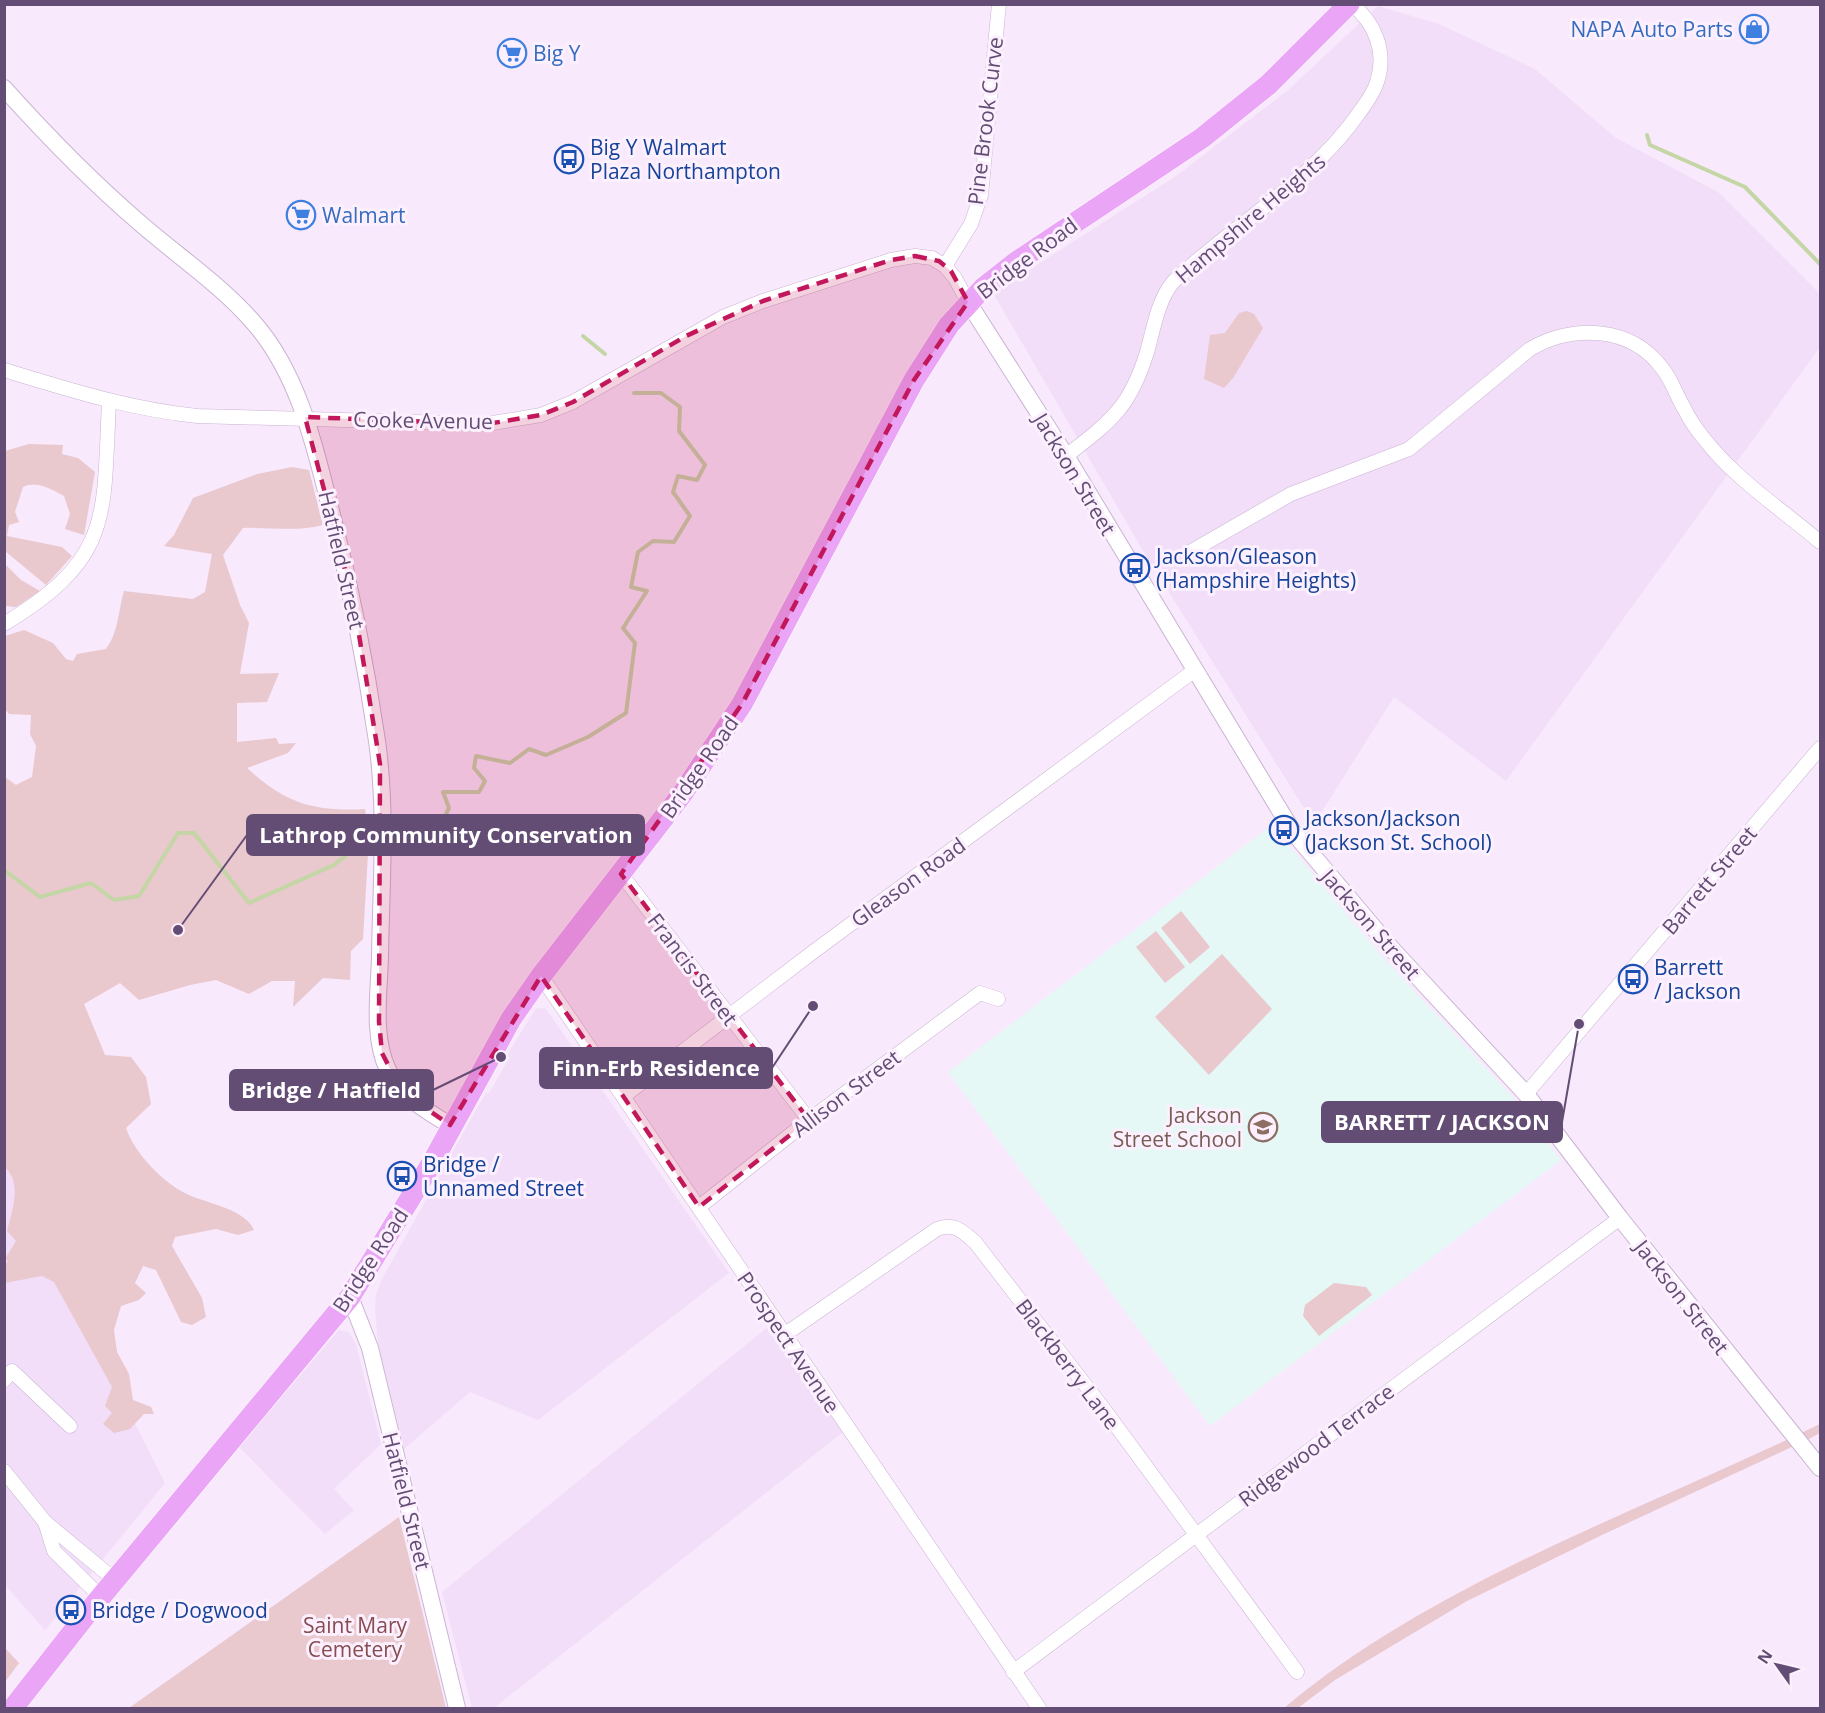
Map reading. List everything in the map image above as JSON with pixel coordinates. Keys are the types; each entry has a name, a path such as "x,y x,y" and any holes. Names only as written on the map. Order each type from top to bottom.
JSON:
{"main road":[{"name":"Bridge Road","path":"14,1708 101,1597 350,1296 433,1161 450,1125 511,1019 541,976 694,777 742,704 914,380 949,325 968,302 1016,262 1202,138 1268,85 1350,4"}],"street":[{"name":"Pine Brook Curve","path":"945,266 971,224 981,195 999,4"},
{"name":"Hampshire Heights","path":"1066,456 1109,423 1126,403 1144,364 1161,301 1173,282 1328,153 1371,96 1379,74 1377,39 1367,18 1350,4"},
{"name":"Hatfield Street","path":"4,88 48,137 108,196 216,284 254,322 275,349 305,417 354,604 380,764 382,841 379,1022 382,1053 388,1071 402,1092 426,1111 450,1125"},
{"name":"Cooke Avenue","path":"4,370 109,402 154,411 197,416 305,417 487,424 541,415 573,402 695,331 763,301 891,260 926,256 945,266"},
{"path":"945,266 955,278 968,302"},
{"name":"Jackson Street","path":"968,302 1066,456 1282,815 1312,856 1398,957 1526,1094 1620,1218 1786,1428 1821,1468"},
{"path":"1190,552 1291,494 1409,449 1530,349 1553,337 1577,332 1613,336 1650,355 1668,376 1695,427 1722,460 1821,542"},
{"path":"4,624 59,585 86,555 104,505 109,402"},
{"name":"Gleason Road","path":"624,1096 1195,670"},
{"name":"Barrett Street","path":"1526,1094 1821,748"},
{"name":"Francis Street","path":"621,874 809,1120"},
{"name":"Prospect Avenue","path":"541,976 1039,1708"},
{"name":"Allison Street","path":"699,1207 809,1120 981,993 998,999"},
{"name":"Ridgewood Terrace","path":"1012,1671 1620,1218"},
{"name":"Blackberry Lane","path":"784,1335 937,1229 946,1226 957,1228 975,1242 1103,1408 1297,1672"},
{"name":"Hatfield Street","path":"350,1296 370,1348 457,1708"},
{"path":"4,1380 12,1371 70,1426"},
{"path":"4,1471 45,1522 115,1580"},
{"path":"45,1522 54,1551 101,1597"}],"highlighted area":[{"path":"915,256 939,261 951,271 968,302 914,380 742,704 621,874 809,1120 699,1207 541,976 450,1125 402,1092 382,1053 379,1022 380,764 354,604 305,417 487,424 541,415 573,402 686,336 763,301 891,260"}],"shaded area":[{"path":"1378,6 1439,24 1535,69 1616,138 1718,192 1820,294 1820,347 1506,781 1394,697 1314,824 1142,549 993,293 1176,176 1287,91"},
{"name":"Jackson Street School","path":"1272,825 1379,953 1511,1095 1561,1160 1210,1426 948,1072"},
{"path":"536,1008 546,1009 729,1273 538,1420 470,1392 404,1449 378,1343 376,1294 383,1277 475,1112 486,1093 489,1093 510,1057 507,1055"},
{"path":"4,1162 165,1483 45,1630 5,1585"},
{"path":"770,1325 843,1432 494,1708 472,1708 442,1592"},
{"path":"339,1330 349,1332 356,1344 381,1444 334,1489 354,1510 325,1534 239,1447"}],"green space":[{"path":"1247,311 1254,314 1263,328 1233,378 1224,388 1204,379 1210,335 1225,333 1239,313"},
{"path":"29,444 63,445 62,454 78,458 95,472 84,535 65,529 70,514 64,496 38,485 23,487 15,512 19,522 9,525 7,536 62,547 72,556 46,585 5,551 5,451"},
{"path":"292,467 309,470 323,525 294,529 243,528 223,555 240,605 249,623 240,674 279,673 267,702 237,703 237,742 276,738 279,744 296,743 288,753 247,768 274,790 301,803 330,809 365,809 369,837 363,939 351,951 350,980 323,978 293,1007 295,981 272,981 249,994 216,980 139,1000 120,983 84,1004 105,1055 131,1057 146,1077 151,1104 126,1128 143,1158 160,1176 179,1190 235,1212 243,1217 254,1230 238,1235 216,1229 175,1237 172,1246 202,1298 206,1317 192,1325 181,1322 156,1270 143,1266 135,1283 146,1293 139,1300 121,1306 114,1330 117,1352 129,1374 133,1400 151,1407 154,1414 144,1414 130,1429 114,1433 103,1424 112,1413 105,1406 112,1387 54,1282 42,1276 5,1283 5,1265 8,1261 5,1259 16,1241 7,1231 15,1189 10,1173 4,1166 5,777 16,785 32,777 36,746 30,734 31,715 9,714 5,709 5,636 24,630 53,643 66,659 73,661 77,654 106,649 116,628 124,591 193,599 205,592 212,554 164,546 174,535 193,498 257,474"},
{"path":"4,563 21,580 40,591 16,607 5,606"},
{"path":"1181,911 1210,947 1190,964 1161,928"},
{"path":"1156,931 1185,967 1165,983 1136,947"},
{"path":"1222,954 1272,1009 1209,1075 1155,1017"},
{"path":"1334,1283 1366,1287 1372,1295 1319,1336 1303,1316 1305,1305"},
{"path":"1820,1424 1820,1433 1809,1439 1602,1535 1467,1601 1335,1680 1298,1708 1284,1708 1344,1663 1407,1622 1474,1585 1613,1518"},
{"name":"Saint Mary Cemetery","path":"399,1517 446,1708 129,1708"},
{"path":"5,1648 19,1663 5,1682"}],"waterway":[{"path":"1647,135 1650,145 1745,187 1820,264"},
{"path":"583,336 605,354"},
{"path":"409,833 441,824 449,808 443,792 479,792 485,781 474,768 476,756 510,763 529,749 546,755 588,737 626,713 635,643 623,628 647,591 631,587 638,552 653,541 674,542 690,516 673,492 678,476 697,480 705,465 679,431 680,407 661,393 634,393"},
{"path":"4,870 40,897 91,883 114,900 139,896 178,833 194,833 249,903 334,865 361,843"}],"place":[{"name":"NAPA Auto Parts","path":"1754,29"},
{"name":"Big Y","path":"512,53"},
{"name":"Big Y Walmart Plaza Northampton","path":"569,159"},
{"name":"Walmart","path":"301,215"},
{"name":"Jackson/Gleason (Hampshire Heights)","path":"1135,568"},
{"name":"Jackson/Jackson (Jackson St. School)","path":"1284,830"},
{"name":"Lathrop Community Conservation","path":"178,930"},
{"name":"Barrett / Jackson","path":"1633,979"},
{"name":"Finn-Erb Residence","path":"813,1006"},
{"name":"BARRETT / JACKSON","path":"1579,1024"},
{"name":"Bridge / Hatfield","path":"501,1057"},
{"name":"Jackson Street School","path":"1263,1127"},
{"name":"Bridge / Unnamed Street","path":"402,1176"},
{"name":"Bridge / Dogwood","path":"71,1610"}]}
